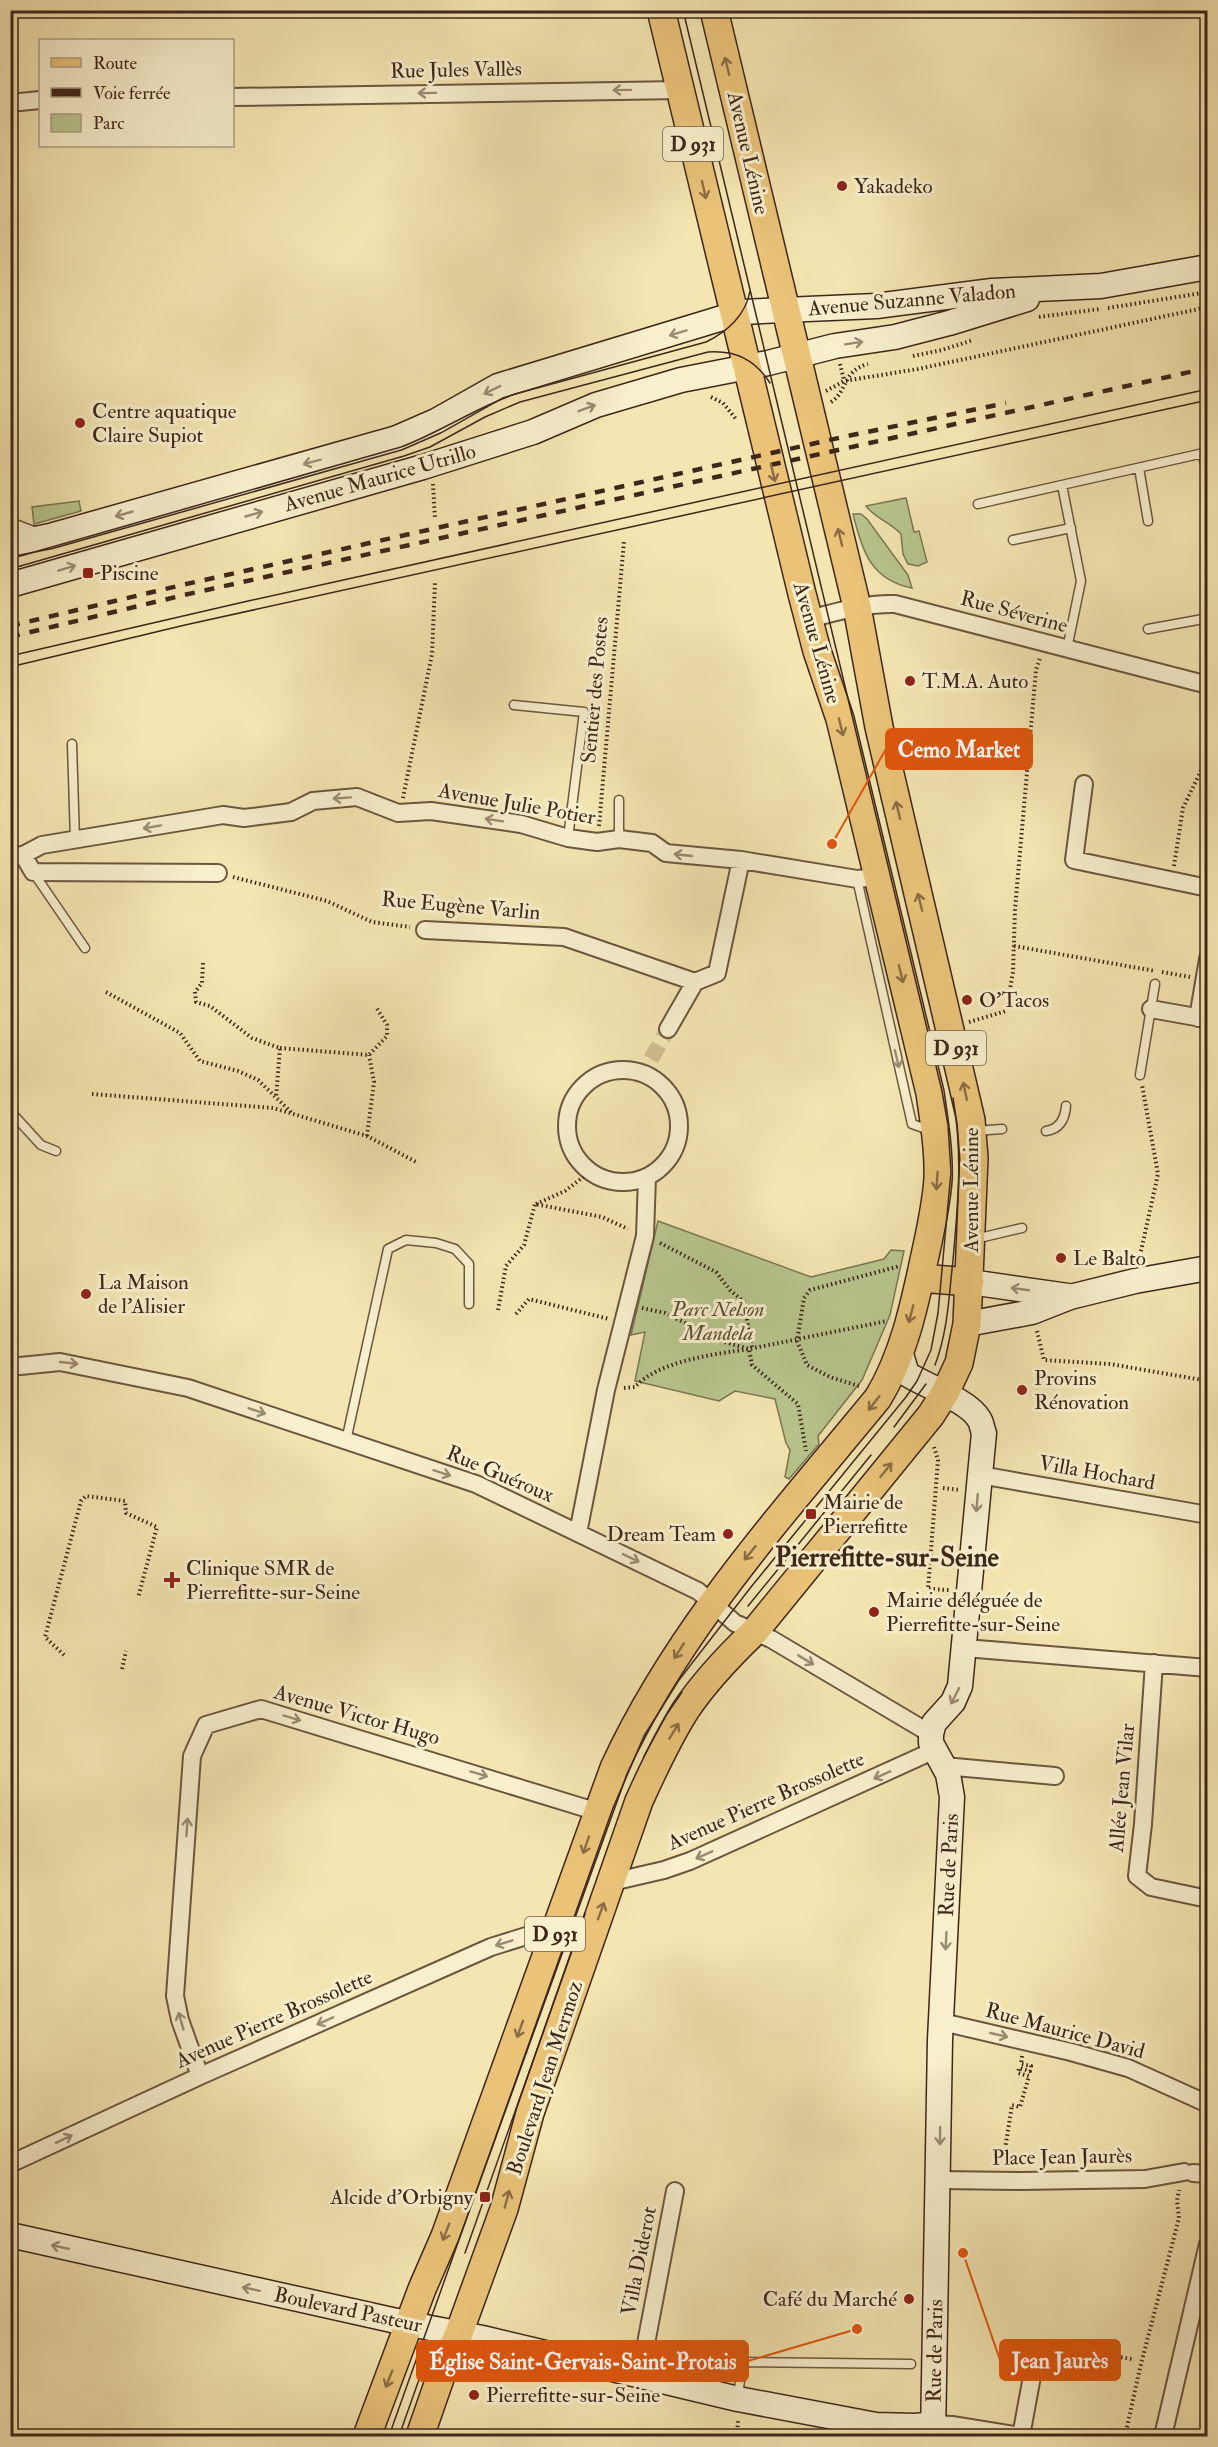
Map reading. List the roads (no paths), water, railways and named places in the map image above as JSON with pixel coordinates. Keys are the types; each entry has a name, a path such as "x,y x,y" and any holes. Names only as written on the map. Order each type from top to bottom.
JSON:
{"main road":[{"name":"Avenue Lénine","path":"661,10 809,620 840,719 867,878 930,1093 938,1178 931,1230 915,1271"},
{"name":"Avenue Lénine","path":"714,10 797,357 814,400 857,607 879,727 951,1027 972,1132 974,1158 970,1282"},
{"path":"915,1271 970,1282"},
{"name":"Boulevard Jean Mermoz","path":"367,2436 559,1924 598,1812 635,1723 712,1603 878,1398 890,1379 900,1351 915,1271"},
{"name":"Boulevard Jean Mermoz","path":"420,2436 504,2209 530,2113 639,1801 661,1753 687,1709 730,1655 755,1631 931,1415 945,1393 959,1363 968,1324 970,1282"}],"street":[{"name":"Rue Jules Vallès","path":"234,97 680,90"},
{"path":"10,104 39,100"},
{"name":"Avenue Suzanne Valadon","path":"748,367 835,346 919,331 1015,302 1091,286 1208,267"},
{"name":"Avenue Suzanne Valadon","path":"734,315 756,311 876,306 992,291 1091,286"},
{"name":"Avenue Maurice Utrillo","path":"10,544 45,537 397,438 436,421 498,386 734,315"},
{"name":"Avenue Maurice Utrillo","path":"10,585 423,467 533,432 596,405 699,376 748,367"},
{"name":"Rue Séverine","path":"809,620 857,607 880,603 896,604 1208,685"},
{"path":"1084,784 1074,860 1208,888"},
{"name":"Avenue Julie Potier","path":"17,856 42,845 223,814 244,818 291,812 313,801 357,797 398,813 431,811 521,824 548,834 568,838 597,842 619,839 652,843 666,853 741,860 867,878"},
{"path":"17,856 33,872 218,873"},
{"path":"668,1029 695,982 717,973 741,860"},
{"name":"Rue Eugène Varlin","path":"425,930 564,937 695,982"},
{"path":"1151,1009 1203,1018 1203,979 1208,959"},
{"path":"647,1066 672,1097 679,1115 680,1134 674,1152 662,1167 647,1178 632,1182 603,1179 590,1172 577,1159 569,1143 567,1125 570,1107 578,1091 592,1079 608,1071 647,1066"},
{"path":"578,1533 606,1390 629,1305 646,1229 647,1178"},
{"path":"968,1324 1032,1311 1070,1297 1135,1281 1208,1268"},
{"path":"970,1282 1070,1297"},
{"path":"900,1351 907,1374 945,1393 979,1418 984,1433 960,1686 954,1702 934,1723 936,1750 1055,1776"},
{"name":"Rue Guéroux","path":"10,1367 60,1362 188,1388 476,1484 698,1591 735,1623 755,1631 936,1750"},
{"name":"Villa Hochard","path":"980,1475 1208,1515"},
{"path":"964,1648 1208,1668"},
{"name":"Allée Jean Vilar","path":"1154,1664 1143,1824 1137,1876 1151,1887 1208,1899"},
{"name":"Avenue Victor Hugo","path":"200,2076 180,2020 176,1996 192,1756 206,1725 261,1709 598,1812"},
{"name":"Avenue Pierre Brossolette","path":"612,1882 690,1862 936,1750"},
{"name":"Rue de Paris","path":"933,2430 942,2022 952,1797 948,1774 936,1750"},
{"name":"Avenue Pierre Brossolette","path":"10,2164 200,2076 491,1947 559,1924"},
{"name":"Rue Maurice David","path":"942,2022 1128,2068 1208,2104"},
{"name":"Place Jean Jaurès","path":"939,2180 1145,2179 1195,2173"},
{"name":"Villa Diderot","path":"640,2375 675,2191"},
{"name":"Boulevard Pasteur","path":"10,2235 459,2333 738,2398 876,2425 916,2426 933,2430"},
{"path":"1163,2436 1208,2244"},
{"path":"933,2430 952,2425 1021,2436 1033,2371"}],"lane":[{"path":"978,504 1205,452 1208,474"},
{"path":"1139,468 1148,521"},
{"path":"1062,485 1081,581 1067,649"},
{"path":"10,522 45,537"},
{"path":"1013,540 1071,528"},
{"path":"1148,629 1203,619 1208,621"},
{"path":"514,705 584,712 568,838"},
{"path":"72,744 75,840"},
{"path":"619,839 620,800"},
{"path":"33,872 85,948"},
{"path":"1140,1075 1155,984"},
{"path":"1046,1131 1058,1127 1065,1117 1066,1106"},
{"path":"10,1111 41,1145 56,1150"},
{"path":"972,1132 1002,1129"},
{"path":"972,1239 1022,1228"},
{"path":"346,1441 388,1249 406,1240 436,1243 455,1249 470,1264 469,1304"},
{"path":"738,2398 742,2362 911,2364"}],"tunnel":[{"path":"651,1059 668,1029"}],"tram line":[{"path":"389,2436 613,1808 644,1736 679,1680 751,1587 906,1397 917,1381 931,1350 938,1313 951,1172 948,1125 942,1091 683,10"},
{"path":"10,559 401,447 515,394 706,342 734,322 744,308 750,291"},
{"path":"10,569 404,456 430,447 485,417 520,402 708,352 727,353 744,358 758,368 770,383"},
{"path":"10,656 248,601 1208,389"},
{"path":"10,667 185,625 1208,400"},
{"path":"935,1365 943,1339 947,1313 957,1219 959,1159 953,1098"},
{"path":"894,1427 926,1384"},
{"path":"748,1606 871,1455"},
{"path":"644,1756 682,1692"},
{"path":"465,2253 585,1914"},
{"path":"399,2436 421,2374"}],"railway":[{"path":"10,637 184,595 1208,368"},
{"path":"10,626 182,585 843,437 1006,403"}],"place":[{"name":"Yakadeko","path":"842,186"},
{"name":"Centre aquatique Claire Supiot","path":"80,423"},
{"name":"Piscine","path":"88,573"},
{"name":"T.M.A. Auto","path":"910,681"},
{"name":"Cemo Market","path":"832,844"},
{"name":"O'Tacos","path":"967,1000"},
{"name":"Le Balto","path":"1061,1258"},
{"name":"La Maison de l'Alisier","path":"86,1294"},
{"name":"Provins Rénovation","path":"1022,1390"},
{"name":"Mairie de Pierrefitte","path":"811,1514"},
{"name":"Dream Team","path":"728,1534"},
{"name":"Clinique SMR de Pierrefitte-sur-Seine","path":"172,1580"},
{"name":"Mairie déléguée de Pierrefitte-sur-Seine","path":"874,1612"},
{"name":"Alcide d'Orbigny","path":"485,2197"},
{"name":"Jean Jaurès","path":"963,2253"},
{"name":"Café du Marché","path":"909,2299"},
{"name":"Église Saint-Gervais-Saint-Protais","path":"857,2329"},
{"name":"Pierrefitte-sur-Seine","path":"474,2395"}],"district":[{"name":"Pierrefitte-sur-Seine","path":"887,1557"}],"park label":[{"name":"Parc Nelson Mandela","path":"718,1321"}]}
